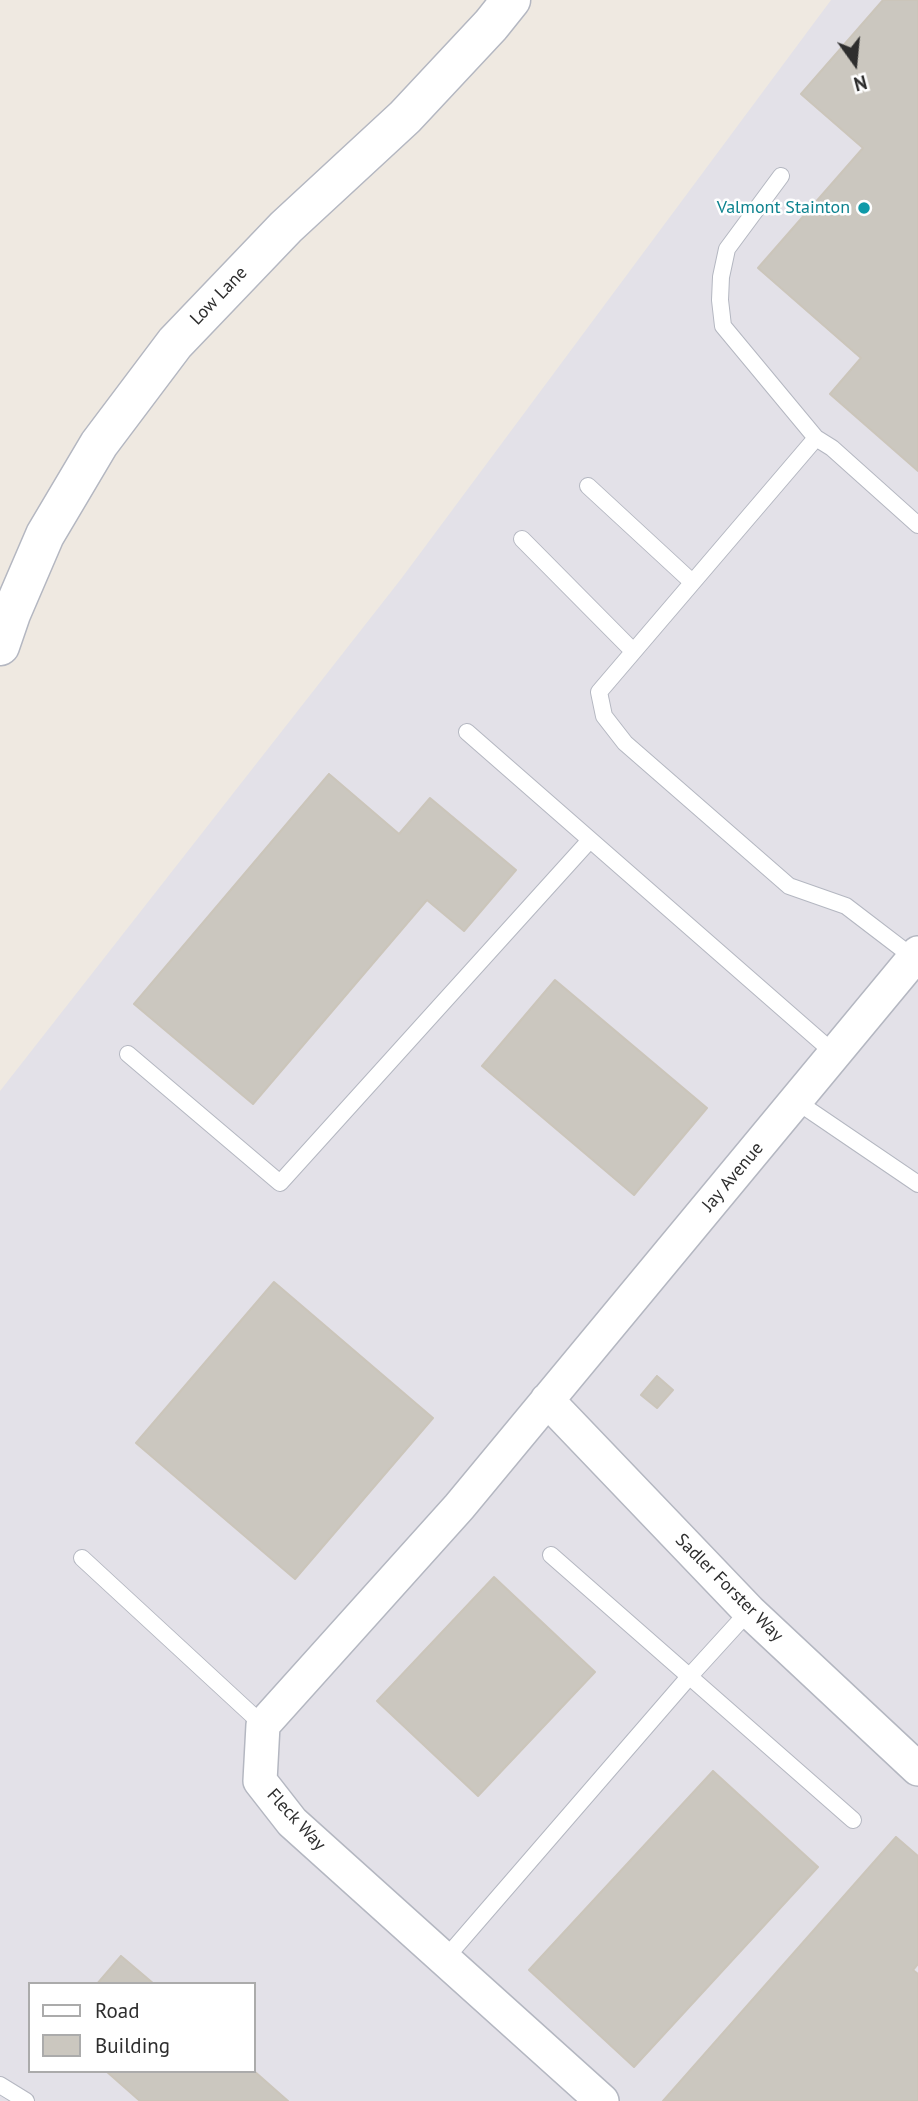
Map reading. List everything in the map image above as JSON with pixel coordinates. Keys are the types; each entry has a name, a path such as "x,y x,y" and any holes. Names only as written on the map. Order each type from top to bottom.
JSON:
{"main road":[{"name":"Low Lane","path":"0,646 45,535 99,444 175,343 286,226 405,117 491,26 511,0"}],"street":[{"name":"Jay Avenue","path":"547,1400 916,956"},
{"name":"Sadler Forster Way","path":"547,1400 749,1611 918,1769"},
{"path":"263,1726 459,1507 547,1400"},
{"name":"Fleck Way","path":"263,1726 260,1781 292,1822 602,2101"}],"lane":[{"path":"781,176 727,249 721,277 723,326 816,438 832,448 918,525"},
{"path":"816,438 599,692 604,716 625,743 789,886 846,906 916,956"},
{"path":"588,486 692,582"},
{"path":"522,540 633,651"},
{"path":"467,732 835,1054"},
{"path":"128,1054 280,1183 590,840"},
{"path":"796,1101 918,1184"},
{"path":"551,1555 853,1820"},
{"path":"82,1558 263,1726"},
{"path":"444,1959 749,1611"},
{"path":"0,2085 26,2101"}],"shaded area":[{"path":"831,0 918,0 918,2101 0,2101 0,1091 401,579"}],"building":[{"name":"Valmont Stainton","path":"883,0 918,0 918,471 830,394 861,358 758,268 863,148 801,94"},
{"path":"329,774 399,834 430,798 516,870 464,931 427,900 253,1104 134,1004"},
{"path":"555,980 707,1108 634,1195 482,1066"},
{"path":"274,1282 433,1418 295,1579 136,1443"},
{"path":"657,1376 673,1390 657,1408 641,1395"},
{"path":"494,1577 595,1672 478,1796 377,1701"},
{"path":"713,1771 818,1867 634,2067 529,1970"},
{"path":"896,1837 918,1856 918,1964 913,1970 918,1974 918,2101 663,2101"},
{"path":"121,1956 152,1982 99,1982"},
{"path":"108,2073 256,2073 288,2101 140,2101"}],"place":[{"name":"Valmont Stainton","path":"864,208"}]}
